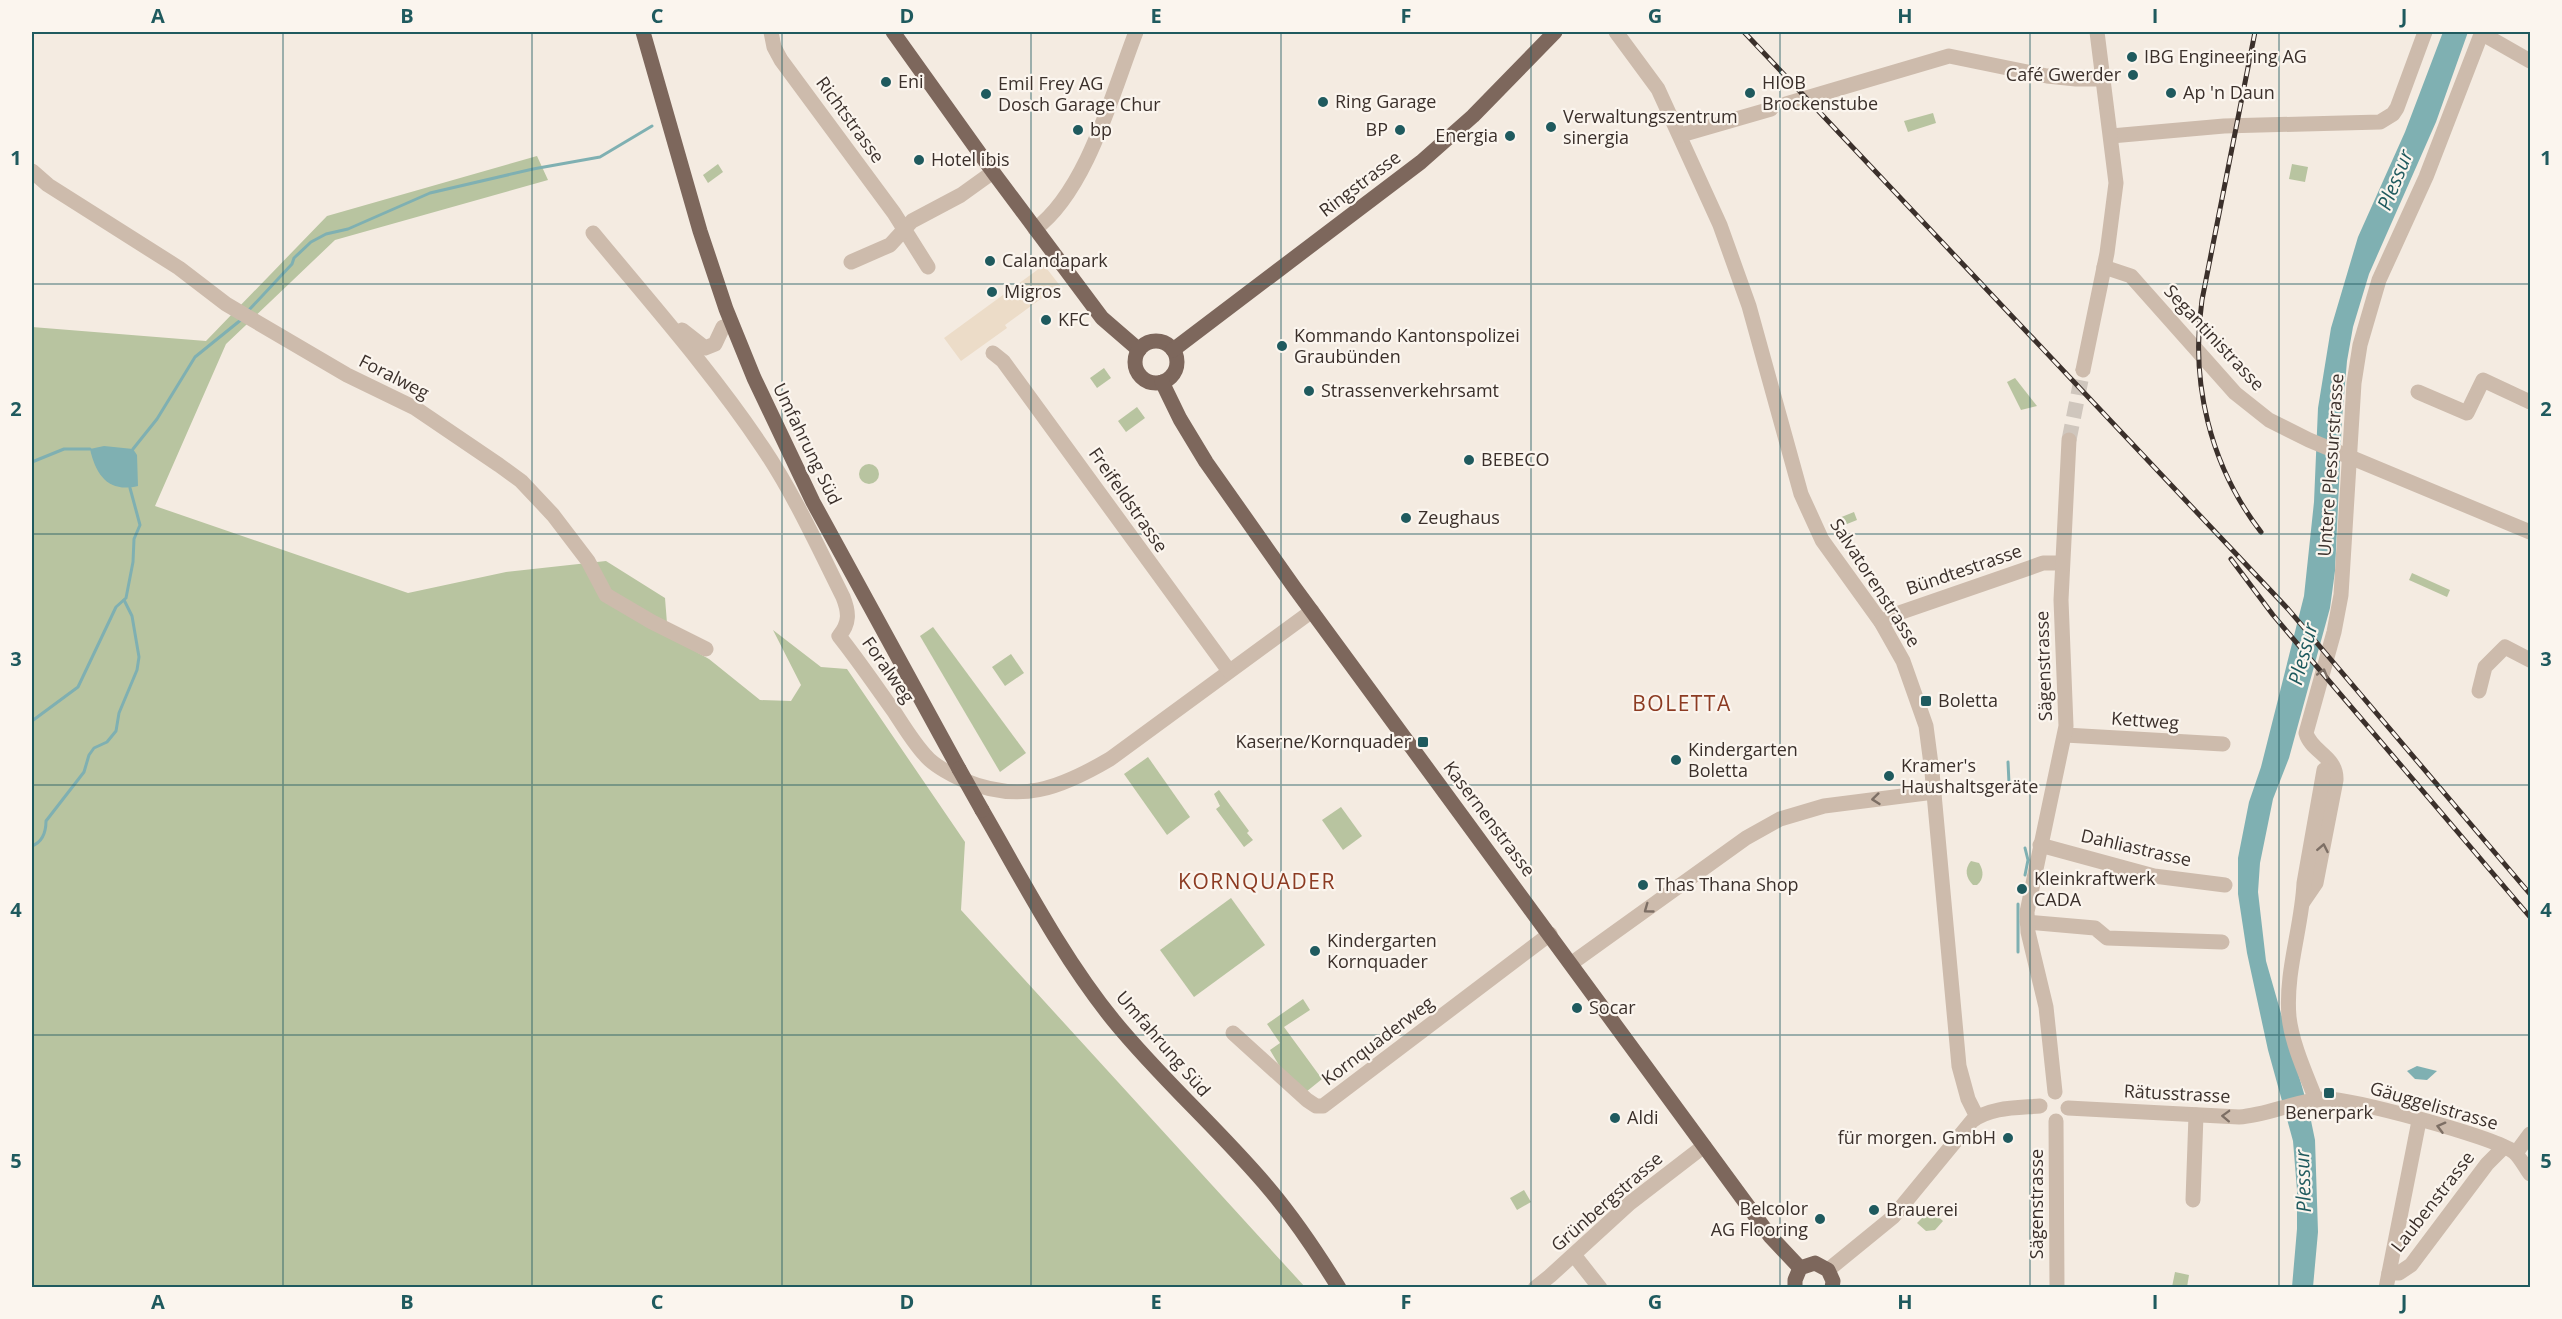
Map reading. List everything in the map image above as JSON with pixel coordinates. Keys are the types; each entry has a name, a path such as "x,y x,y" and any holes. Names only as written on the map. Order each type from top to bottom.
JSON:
{"main road":[{"name":"Umfahrung Süd","path":"643,32 648,57 694,211 726,309 771,417 829,533 959,769 1043,915 1077,970 1113,1020 1271,1191 1339,1287"},
{"name":"Umfahrung Süd","path":"651,32 667,115"},
{"path":"893,32 993,172 1102,318 1139,350"},
{"name":"Ringstrasse","path":"1173,350 1421,162 1473,117 1555,32"},
{"path":"1153,341 1164,343 1173,350 1177,362 1173,375 1162,382 1155,383 1142,377 1135,364 1139,350 1153,341"},
{"name":"Kasernenstrasse","path":"1162,382 1180,419 1206,462 1312,611 1770,1236 1800,1268"},
{"path":"1796,1287 1795,1280 1800,1268 1815,1263 1828,1270 1833,1281 1832,1287"}],"street":[{"path":"636,32 638,42 648,57"},
{"name":"Richtstrasse","path":"771,32 774,47 781,60 905,229"},
{"path":"1035,229 1062,203 1088,157 1136,32"},
{"name":"Salvatorenstrasse","path":"1616,32 1650,76 1681,135 1720,225 1745,296 1801,494 1813,521 1831,553 1881,622 1903,661 1918,699 1926,726 1934,792 1957,1055 1964,1086 1977,1118"},
{"path":"2083,370 2104,267 2116,190 2097,32"},
{"path":"2111,136 2224,126 2372,124 2393,114 2425,32"},
{"path":"2481,32 2530,61"},
{"name":"Untere Plessurstrasse","path":"2303,902 2316,883 2336,780 2332,764 2310,742 2306,733 2338,614 2344,574 2346,455 2360,345 2379,280 2451,116 2481,32"},
{"path":"1786,104 1949,56 2047,76 2103,79"},
{"path":"1681,135 1771,109"},
{"name":"Foralweg","path":"32,171 48,185 179,268 226,304 347,375 415,408 521,481 572,539 588,561 606,596 706,649"},
{"path":"851,262 890,245 912,221 961,195 993,172"},
{"path":"905,229 928,267"},
{"name":"Foralweg","path":"593,232 763,448 781,477 846,605 848,617 846,628 839,636 925,757 949,774 981,788 1004,793 1025,794 1047,789 1082,775 1110,759 1312,611"},
{"name":"Segantinistrasse","path":"2104,267 2131,276 2198,352 2253,409 2269,420 2309,440 2530,532"},
{"path":"667,324 673,322 705,348 715,344 723,327"},
{"name":"Freifeldstrasse","path":"993,353 1003,361 1229,671"},
{"path":"2418,392 2467,413 2484,380 2530,402"},
{"name":"Sägenstrasse","path":"2055,1092 2046,1007 2027,922 2027,912 2065,735 2067,707 2061,563 2069,440"},
{"name":"Bündtestrasse","path":"1881,622 1896,614 2043,563 2061,563"},
{"path":"2479,691 2485,667 2505,647 2530,660"},
{"name":"Kettweg","path":"2065,735 2223,744"},
{"name":"Untere Plessurstrasse","path":"2313,1101 2291,1029 2289,992 2304,883 2324,770"},
{"path":"1572,963 1746,838 1780,819 1832,805 1934,792"},
{"name":"Dahliastrasse","path":"2040,845 2154,876 2225,885"},
{"path":"2027,922 2095,928 2107,938 2222,942"},
{"name":"Kornquaderweg","path":"1233,1034 1307,1100 1317,1106 1323,1106 1550,934"},
{"path":"2055,1092 2065,1097 2068,1108 2064,1117 2056,1121 2045,1117 2040,1106 2044,1096 2055,1092"},
{"name":"Gäuggelistrasse","path":"2283,1109 2329,1099 2489,1140 2510,1150"},
{"path":"1828,1270 1893,1217 1962,1131 1977,1118 1996,1110 2040,1106"},
{"name":"Rätusstrasse","path":"2068,1108 2244,1116 2283,1109"},
{"path":"2193,1200 2196,1115"},
{"name":"Sägenstrasse","path":"2056,1121 2056,1287"},
{"path":"2388,1280 2419,1121"},
{"name":"Laubenstrasse","path":"2388,1280 2411,1265 2487,1164 2530,1134"},
{"name":"Grünbergstrasse","path":"1535,1287 1574,1255 1629,1203 1704,1146"},
{"path":"2510,1150 2530,1174"},
{"path":"1574,1255 1600,1287"}],"green space":[{"path":"1933,113 1936,123 1908,132 1904,121"},
{"path":"537,156 548,180 335,240 226,344 155,506 408,593 506,572 606,561 665,598 668,636 709,659 760,700 791,701 801,685 773,630 821,667 847,669 965,842 961,910 1305,1287 32,1287 32,327 206,341 327,216"},
{"path":"718,164 723,172 708,183 703,175"},
{"path":"2292,164 2308,167 2305,182 2289,179"},
{"path":"1104,368 1111,378 1097,388 1090,378"},
{"path":"2015,378 2037,406 2021,410 2007,382"},
{"path":"1137,407 1145,418 1126,432 1118,421"},
{"path":"869,464 876,467 879,474 876,481 869,484 862,481 859,474 862,467"},
{"path":"1854,512 1857,520 1842,526 1839,518"},
{"path":"2412,573 2450,590 2447,597 2409,580"},
{"path":"933,627 1026,753 1000,772 920,636"},
{"path":"1011,654 1024,673 1005,686 992,667"},
{"path":"1148,757 1190,817 1167,835 1124,774"},
{"path":"1219,790 1253,840 1244,847 1216,809 1220,806 1214,794"},
{"path":"1341,807 1362,836 1343,850 1322,820"},
{"path":"1971,861 1979,863 1982,869 1982,878 1977,885 1973,885 1967,876 1967,867"},
{"path":"1231,898 1265,945 1194,997 1160,950"},
{"path":"1303,999 1310,1010 1284,1027 1322,1079 1306,1092 1283,1072 1270,1050 1280,1043 1267,1024"},
{"path":"1524,1190 1531,1202 1517,1210 1510,1198"},
{"path":"1930,1210 1943,1221 1935,1230 1926,1231 1917,1223"},
{"path":"2175,1272 2189,1275 2187,1287 2172,1287"}],"shaded area":[{"path":"1044,265 1061,287 1048,297 1046,295 1005,325 1007,328 961,361 944,338"}],"water":[{"name":"Plessur","path":"2443,32 2468,32 2436,122 2369,274 2353,327 2347,361 2342,419 2335,571 2330,608 2289,758 2273,799 2260,863 2258,892 2266,961 2309,1111 2315,1140 2318,1232 2313,1287 2292,1287 2297,1229 2293,1141 2268,1050 2247,953 2238,894 2238,858 2249,802 2261,767 2304,596 2314,502 2318,408 2331,328 2358,237 2405,132"},
{"path":"104,446 133,449 137,455 138,486 119,487 105,480 96,467 90,449"},
{"path":"2417,1066 2437,1071 2427,1080 2415,1079 2407,1071"}],"waterway":[{"path":"248,311 292,264 294,258 311,242 326,234 348,229 430,193 533,169 600,157 652,126"},
{"path":"133,449 157,419 195,357 242,319"},
{"path":"32,462 64,449 90,449"},
{"path":"32,721 78,687 116,607 126,598 133,562 134,539 140,525 130,488"},
{"path":"32,846 41,839 46,821 84,772 89,755 94,748 107,742 116,731 119,713 137,670 139,657 132,616 124,600"},
{"path":"2008,762 2009,783"},
{"path":"2025,848 2028,860 2025,875"},
{"path":"2018,904 2018,952"}],"tunnel":[{"path":"2069,440 2083,370"}],"railway":[{"path":"1744,32 2288,609 2530,894"},
{"path":"2255,32 2202,300 2199,362 2208,422 2217,451 2243,506 2261,532"},
{"path":"2231,559 2273,615 2530,917"}],"place":[{"name":"IBG Engineering AG","path":"2132,57"},
{"name":"Café Gwerder","path":"2133,75"},
{"name":"Eni","path":"886,82"},
{"name":"HIOB Brockenstube","path":"1750,93"},
{"name":"Ap 'n Daun","path":"2171,93"},
{"name":"Emil Frey AG Dosch Garage Chur","path":"986,94"},
{"name":"Ring Garage","path":"1323,102"},
{"name":"Verwaltungszentrum sinergia","path":"1551,127"},
{"name":"bp","path":"1078,130"},
{"name":"BP","path":"1400,130"},
{"name":"Energia","path":"1510,136"},
{"name":"Hotel ibis","path":"919,160"},
{"name":"Calandapark","path":"990,261"},
{"name":"Migros","path":"992,292"},
{"name":"KFC","path":"1046,320"},
{"name":"Kommando Kantonspolizei Graubünden","path":"1282,346"},
{"name":"Strassenverkehrsamt","path":"1309,391"},
{"name":"BEBECO","path":"1469,460"},
{"name":"Zeughaus","path":"1406,518"},
{"name":"Boletta","path":"1926,701"},
{"name":"Kaserne/Kornquader","path":"1423,742"},
{"name":"Kindergarten Boletta","path":"1676,760"},
{"name":"Kramer's Haushaltsgeräte","path":"1889,776"},
{"name":"Thas Thana Shop","path":"1643,885"},
{"name":"Kleinkraftwerk CADA","path":"2022,889"},
{"name":"Kindergarten Kornquader","path":"1315,951"},
{"name":"Socar","path":"1577,1008"},
{"name":"Benerpark","path":"2329,1093"},
{"name":"Aldi","path":"1615,1118"},
{"name":"für morgen. GmbH","path":"2008,1138"},
{"name":"Brauerei","path":"1874,1210"},
{"name":"Belcolor AG Flooring","path":"1820,1219"}],"district":[{"name":"BOLETTA","path":"1682,704"},
{"name":"KORNQUADER","path":"1257,882"}]}
